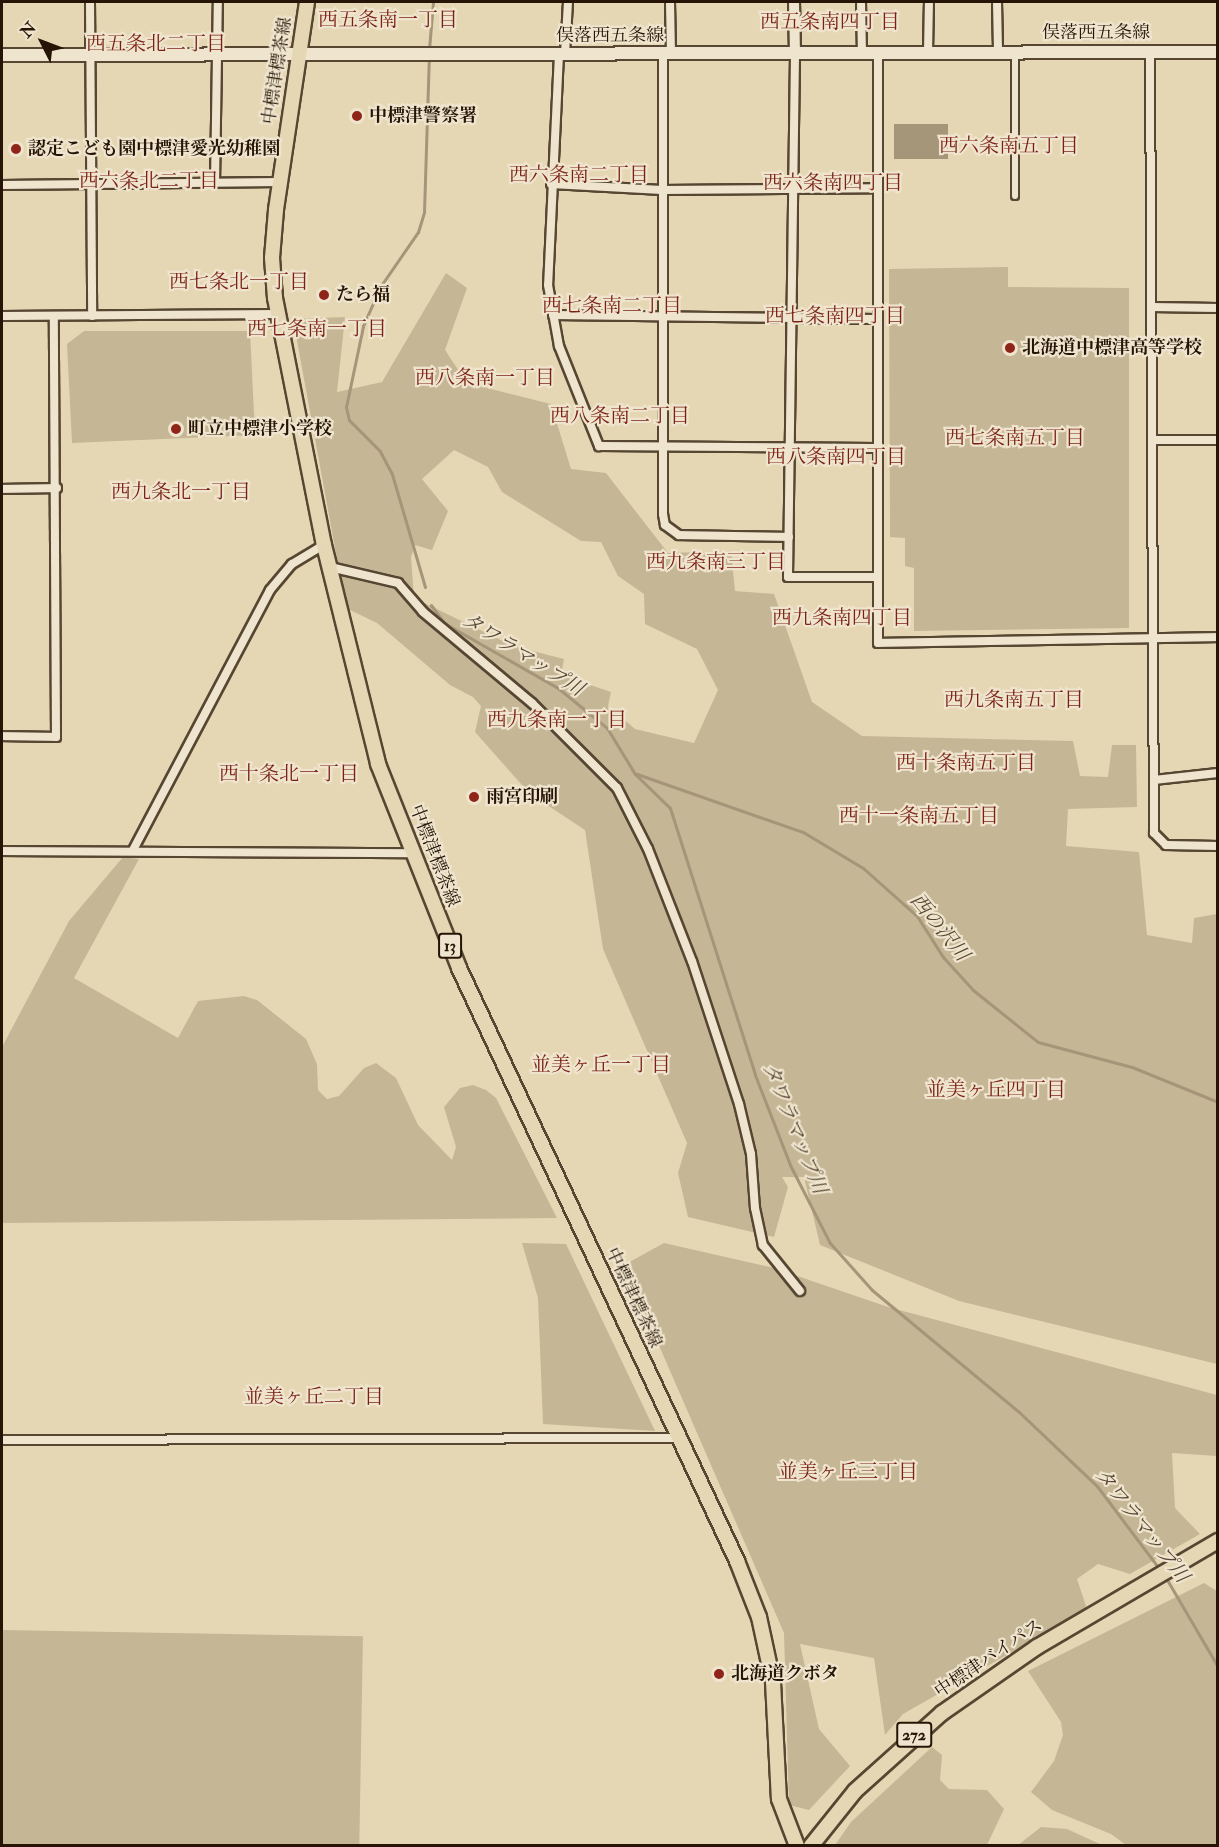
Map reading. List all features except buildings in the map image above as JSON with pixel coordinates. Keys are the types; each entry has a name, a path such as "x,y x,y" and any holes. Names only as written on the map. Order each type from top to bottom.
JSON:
{"main road":[{"name":"中標津標茶線","path":"307,2 297,54 272,258 280,314 324,545 378,764 459,968 737,1561 766,1639 773,1682 779,1799 797,1845"},
{"name":"俣落西五条線","path":"2,55 1218,52"},
{"name":"中標津バイパス","path":"811,1845 855,1791 921,1729 1037,1647 1218,1541"}],"street":[{"path":"90,2 92,316"},
{"path":"215,183 218,2"},
{"path":"568,2 551,184 548,285 559,346 599,446 876,448"},
{"path":"670,2 662,190 663,514 671,532 679,535 789,537"},
{"path":"794,2 788,577 876,577"},
{"path":"861,2 862,52"},
{"path":"928,52 929,2"},
{"path":"997,2 998,51"},
{"path":"1150,51 1154,833 1161,843 1218,846"},
{"path":"878,52 875,188 878,643 1218,638"},
{"path":"1015,59 1015,196"},
{"path":"2,185 280,182"},
{"path":"551,184 662,190 875,188"},
{"path":"1150,307 1218,308"},
{"path":"2,316 280,314"},
{"path":"553,315 875,319"},
{"path":"2,736 56,737 57,488 54,316"},
{"path":"1152,440 1218,440"},
{"path":"2,489 57,488"},
{"path":"132,850 270,590 292,564 324,545"},
{"path":"330,567 398,583 423,612 532,703 617,788 648,849 677,921 739,1104 751,1154 755,1208 764,1245 800,1291"},
{"path":"1154,780 1218,773"},
{"path":"2,851 412,853"},
{"path":"2,1440 679,1438"}],"shaded area":[{"path":"894,124 948,124 948,159 894,159"},
{"path":"1008,267 1008,287 1129,288 1129,628 914,631 914,568 905,566 905,538 890,537 889,269"},
{"path":"446,273 467,288 445,350 467,383 551,404 571,469 606,473 668,553 731,551 735,591 774,594 812,702 862,736 1073,741 1080,776 1108,777 1112,745 1136,745 1137,807 1068,809 1066,846 1139,852 1147,935 1192,943 1194,918 1217,914 1217,1364 959,1301 820,1245 804,1177 782,1177 788,1187 774,1237 688,1217 678,1173 687,1143 603,949 585,830 529,793 475,732 481,706 473,697 450,685 377,623 346,608 293,319 345,317 337,392 382,382","holes":["454,450 488,467 502,492 581,541 601,542 618,576 644,594 645,624 697,649 718,690 694,743 635,729 608,706 611,692 561,675 564,659 513,646 414,598 411,557 415,545 432,550 448,511 422,479"]},
{"path":"84,331 250,331 255,435 72,443 67,344"},
{"path":"123,857 139,859 74,978 178,1038 198,1001 244,996 257,1000 306,1039 317,1064 318,1090 327,1099 339,1096 364,1068 376,1063 396,1078 418,1125 452,1160 456,1147 444,1107 460,1088 473,1085 486,1090 496,1098 557,1218 2,1223 2,1047 69,921"},
{"path":"522,1243 566,1244 655,1431 543,1424 538,1298"},
{"path":"664,1243 774,1268 888,1307 1217,1395 1217,1456 1172,1453 1175,1508 1200,1534 1130,1574 1098,1564 1077,1579 1087,1609 903,1714 885,1735 874,1658 800,1644 819,1729 850,1766 809,1810 789,1805 784,1633 624,1265"},
{"path":"1204,1583 1217,1591 1217,1845 1126,1845 1111,1834 1052,1810 1031,1792 1054,1761 1063,1735 1061,1722 1028,1671"},
{"path":"2,1630 363,1636 359,1846 2,1845"},
{"path":"932,1747 942,1755 940,1780 949,1789 987,1790 1004,1809 987,1845 835,1845 851,1822"},
{"path":"1041,1827 1067,1829 1102,1845 1018,1845"}],"waterway":[{"name":"タワラマップ川","path":"429,49 433,2"},
{"name":"タワラマップ川","path":"425,587 392,474 380,451 349,420 346,407 363,326 380,287 418,232 424,212 429,56"},
{"name":"タワラマップ川","path":"431,605 444,623 558,688 607,728 635,774 670,808 755,1075 790,1165 830,1243 872,1290 1019,1412 1097,1486 1160,1570"},
{"name":"西の沢川","path":"637,774 803,832 863,868 917,916 943,957 973,990 1038,1042 1132,1067 1218,1102"},
{"name":"タワラマップ川","path":"1166,1578 1218,1667"}],"place":[{"name":"中標津警察署","path":"357,116"},
{"name":"認定こども園中標津愛光幼稚園","path":"16,149"},
{"name":"たら福","path":"324,295"},
{"name":"北海道中標津高等学校","path":"1010,348"},
{"name":"町立中標津小学校","path":"176,429"},
{"name":"雨宮印刷","path":"474,797"},
{"name":"北海道クボタ","path":"719,1674"}],"district":[{"name":"西五条南一丁目","path":"388,19"},
{"name":"西五条南四丁目","path":"830,21"},
{"name":"西五条北二丁目","path":"156,43"},
{"name":"西六条南五丁目","path":"1009,145"},
{"name":"西六条南二丁目","path":"579,174"},
{"name":"西六条北二丁目","path":"149,180"},
{"name":"西六条南四丁目","path":"833,182"},
{"name":"西七条北一丁目","path":"239,281"},
{"name":"西七条南二丁目","path":"612,305"},
{"name":"西七条南四丁目","path":"835,315"},
{"name":"西七条南一丁目","path":"317,328"},
{"name":"西八条南一丁目","path":"485,377"},
{"name":"西八条南二丁目","path":"620,415"},
{"name":"西七条南五丁目","path":"1015,437"},
{"name":"西八条南四丁目","path":"836,456"},
{"name":"西九条北一丁目","path":"181,491"},
{"name":"西九条南三丁目","path":"716,561"},
{"name":"西九条南四丁目","path":"842,617"},
{"name":"西九条南五丁目","path":"1014,699"},
{"name":"西九条南一丁目","path":"557,719"},
{"name":"西十条南五丁目","path":"966,762"},
{"name":"西十条北一丁目","path":"289,773"},
{"name":"西十一条南五丁目","path":"919,815"},
{"name":"並美ヶ丘一丁目","path":"601,1064"},
{"name":"並美ヶ丘四丁目","path":"996,1089"},
{"name":"並美ヶ丘二丁目","path":"314,1396"},
{"name":"並美ヶ丘三丁目","path":"848,1471"}]}
